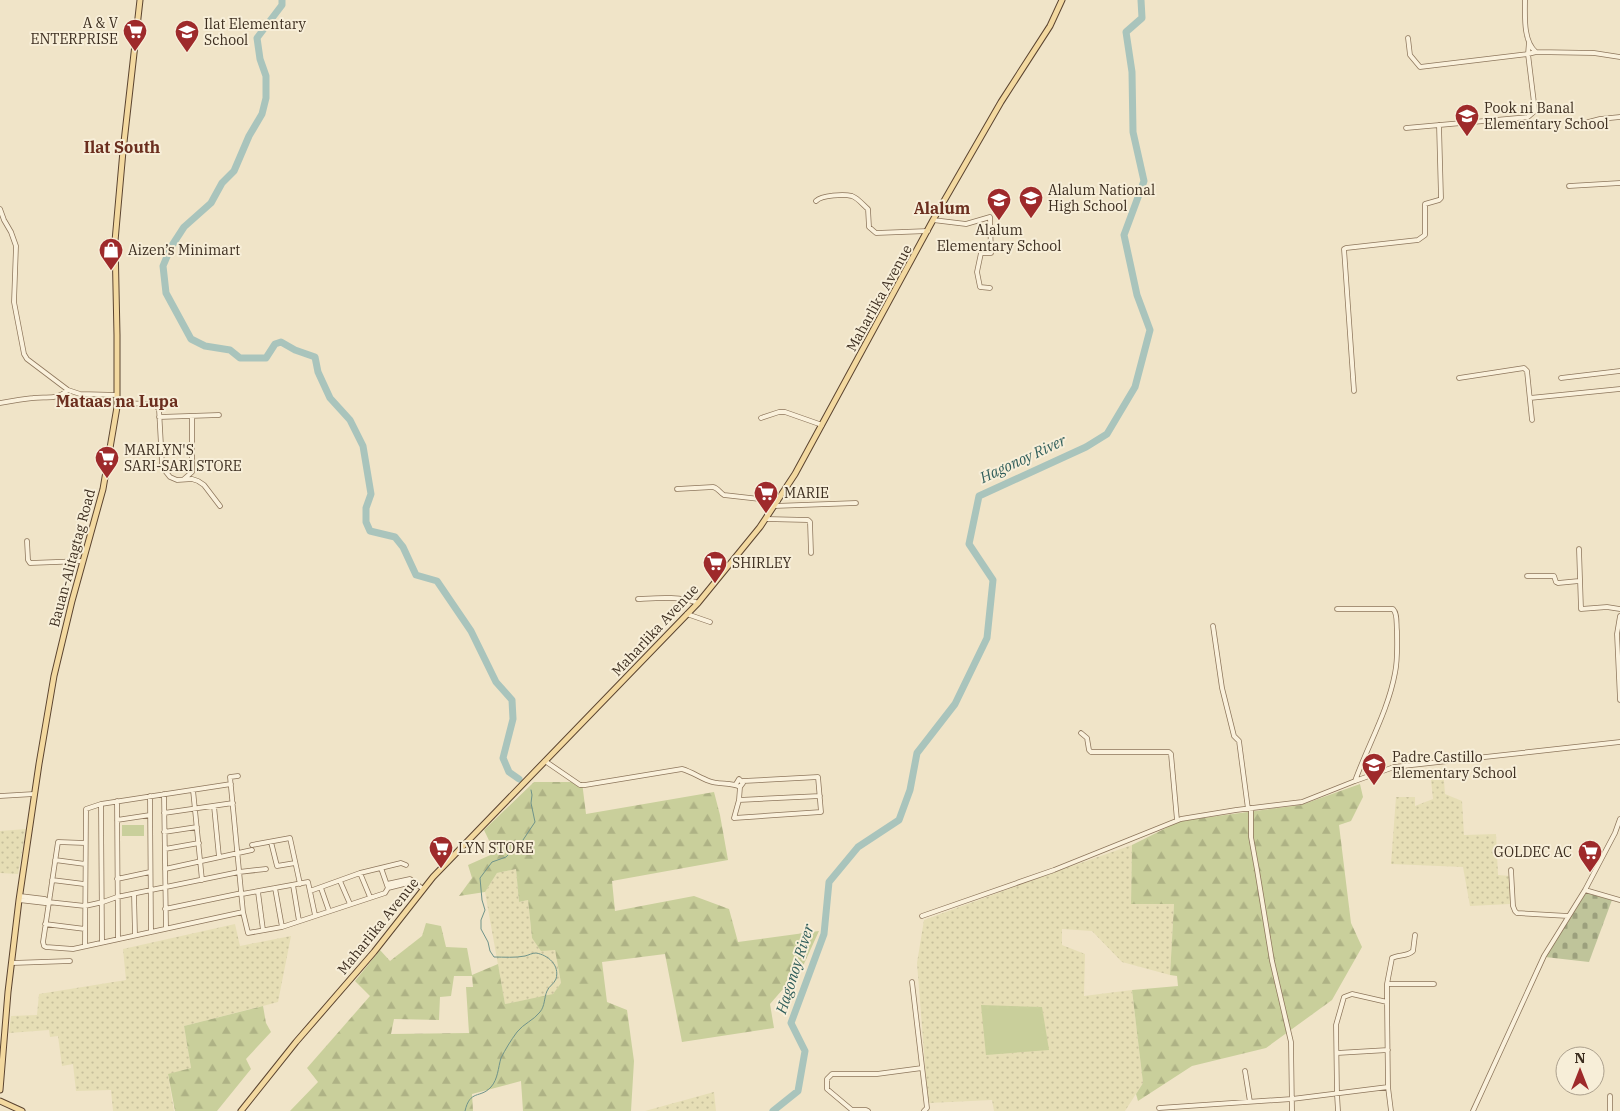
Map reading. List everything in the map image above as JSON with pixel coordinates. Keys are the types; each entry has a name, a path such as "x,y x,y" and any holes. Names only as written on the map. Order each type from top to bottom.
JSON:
{"main road":[{"name":"Bauan-Alitagtag Road","path":"0,1090 5,1021 19,898 54,676 102,489 117,403 115,241 140,0"},
{"name":"Maharlika Avenue","path":"241,1111 296,1042 374,952 439,870 698,603 766,519 795,474 934,220 1001,102 1050,26 1062,0"},
{"path":"0,1101 22,1111"}],"street":[{"path":"1406,128 1528,117 1535,112 1528,54 1529,42 1525,18 1525,0"},
{"path":"1408,38 1410,55 1420,67 1536,52 1594,53 1620,57"},
{"path":"1529,42 1536,52"},
{"path":"1573,126 1600,119 1620,117"},
{"path":"1354,391 1344,249 1418,240 1425,235 1425,204 1441,198 1439,125"},
{"path":"1569,186 1620,183"},
{"path":"816,201 830,196 853,196 868,209 869,227 876,233 928,231"},
{"path":"0,209 16,246 14,302 24,354 27,359 68,390 80,394 117,395"},
{"path":"934,220 966,224 990,217 991,253 982,253 977,272 980,287 990,288"},
{"path":"1459,378 1524,368 1527,371 1532,420"},
{"path":"1561,378 1620,371"},
{"path":"1530,398 1620,389"},
{"path":"0,403 34,398 54,398 61,396 68,390"},
{"path":"117,403 153,404 157,406 159,408 162,464 166,472 170,477 177,480 198,481 204,485 220,506"},
{"path":"761,418 785,412 822,425"},
{"path":"159,417 219,415"},
{"path":"184,479 192,472 192,416"},
{"path":"677,489 713,487 717,488 724,495 776,504 856,503"},
{"path":"766,519 808,520 810,522 811,553"},
{"path":"27,540 28,560 30,563 83,562"},
{"path":"1578,549 1581,609 1607,607 1620,609"},
{"path":"1527,576 1554,576 1558,583 1579,581"},
{"path":"638,599 665,598 698,603"},
{"path":"1337,609 1393,609 1396,614 1396,672 1380,723 1355,781"},
{"path":"687,614 710,622"},
{"path":"1620,616 1617,634 1619,643 1620,700"},
{"path":"1213,626 1222,688 1234,736 1239,741 1249,808 1251,837 1272,961 1291,1042 1292,1111"},
{"path":"1081,733 1087,738 1091,752 1169,752 1171,754 1177,820"},
{"path":"922,916 1054,870 1177,820 1249,808 1302,802 1394,767 1620,742"},
{"path":"545,761 580,785 585,786 682,769 713,782 738,785 743,785 743,781 818,777 820,813 734,818 739,800 738,785"},
{"path":"238,776 230,777 243,912 248,933 282,927 385,893 388,886 381,868"},
{"path":"85,946 86,809 117,801 231,784"},
{"path":"194,790 202,880"},
{"path":"0,796 34,794"},
{"path":"164,794 166,928"},
{"path":"150,796 151,931"},
{"path":"739,800 820,796"},
{"path":"117,801 118,938"},
{"path":"164,813 233,803"},
{"path":"101,804 102,942"},
{"path":"214,806 219,857"},
{"path":"117,820 150,815"},
{"path":"1472,1111 1544,956 1585,890 1620,820"},
{"path":"164,832 197,827"},
{"path":"252,845 290,838 300,884"},
{"path":"85,844 58,842 45,924 44,946 66,949 85,946 243,912"},
{"path":"271,842 277,866 296,863"},
{"path":"165,849 199,843"},
{"path":"165,869 252,850"},
{"path":"55,860 85,864"},
{"path":"310,891 360,873 400,864 406,865"},
{"path":"19,898 45,899 48,902 85,906 150,890 266,868"},
{"path":"1511,870 1513,906 1517,913 1568,916"},
{"path":"117,878 150,872"},
{"path":"360,873 370,897"},
{"path":"52,880 84,884"},
{"path":"340,881 350,904"},
{"path":"166,909 308,882 315,915"},
{"path":"388,886 408,883 415,884 422,890"},
{"path":"293,885 299,921"},
{"path":"276,888 282,927"},
{"path":"321,888 330,911"},
{"path":"1585,890 1620,900"},
{"path":"258,892 263,930"},
{"path":"134,894 135,935"},
{"path":"45,924 85,929"},
{"path":"1391,1111 1388,1086 1387,984 1392,958 1409,955 1413,952 1415,935"},
{"path":"12,963 70,960"},
{"path":"912,982 927,1108 924,1111"},
{"path":"1387,984 1434,984"},
{"path":"1338,1111 1336,1094 1336,1025 1344,997 1352,994 1386,1002"},
{"path":"1337,1053 1388,1050"},
{"path":"868,1111 852,1110 827,1089 827,1079 832,1074 877,1074 922,1068"},
{"path":"1245,1071 1250,1102"},
{"path":"1160,1108 1292,1099 1388,1086"},
{"path":"1610,1096 1610,1111"},
{"path":"1208,1105 1209,1111"}],"shaded area":[{"path":"1443,768 1445,794 1462,801 1464,835 1496,834 1498,875 1510,876 1510,904 1470,906 1463,867 1391,864 1396,797 1415,797 1415,806 1433,799 1430,769"},
{"path":"26,829 18,874 0,873 0,831"},
{"path":"1132,845 1131,903 1174,904 1170,975 1122,962 1092,931 1062,929 1062,945 1085,954 1084,996 1132,990 1143,1083 1125,1111 994,1111 992,1100 928,1103 917,963 924,920"},
{"path":"516,869 519,902 528,900 532,938 555,950 561,983 553,995 505,1004 485,892 497,873"},
{"path":"235,924 240,946 291,936 278,1002 184,1026 191,1068 168,1075 174,1111 113,1111 111,1090 76,1091 73,1064 62,1066 58,1036 50,1037 49,1030 9,1033 11,1016 37,1015 39,994 126,980 123,949"},
{"path":"714,1092 716,1111 645,1111"}],"green space":[{"path":"534,782 582,782 586,814 714,792 728,860 612,881 615,911 694,896 729,909 738,942 819,931 803,966 770,1004 774,1028 682,1042 665,954 602,962 607,1002 627,1010 634,1061 631,1111 523,1111 521,1081 472,1094 473,1111 290,1111 318,1082 307,1068 370,996 355,981 380,950 390,961 422,936 426,923 441,926 446,947 467,948 472,975 498,964 505,1004 553,994 561,983 555,950 541,951 532,938 528,900 519,902 516,869 497,873 485,892 459,896 472,878 468,865 495,853 484,830","holes":["454,976 472,976 473,987 466,987 469,1033 391,1034 394,1019 439,1020 440,997 451,996"]},
{"path":"1360,784 1363,797 1351,821 1339,825 1351,923 1362,947 1332,1000 1266,1048 1192,1066 1138,1101 1136,1094 1143,1083 1132,990 1178,986 1177,976 1170,975 1174,904 1131,904 1132,845 1180,821 1301,805"},
{"path":"122,825 144,825 144,836 122,836"},
{"path":"1586,893 1612,900 1589,962 1545,957"},
{"path":"981,1005 1042,1007 1049,1050 986,1055"},
{"path":"263,1006 266,1023 271,1032 246,1059 251,1069 217,1111 175,1111 168,1074 191,1068 184,1026"}],"waterway":[{"path":"282,0 282,5 257,38 260,59 266,76 266,98 262,114 249,136 234,171 222,183 211,203 184,227 171,247 163,266 166,293 191,339 205,346 230,350 240,358 266,358 275,344 281,342 295,350 315,357 318,372 330,398 350,420 363,446 371,494 366,508 366,522 370,531 395,537 403,547 416,575 437,581 471,631 496,682 512,700 513,719 503,758 509,772 519,779"},
{"name":"Hagonoy River","path":"773,1111 798,1091 805,1051 791,1023 824,934 829,882 858,847 899,820 910,790 917,753 955,704 987,638 993,580 969,544 979,496 1086,447 1107,434 1135,387 1150,330 1137,295 1124,235 1144,181 1133,132 1132,72 1126,32 1142,18 1141,0"},
{"path":"465,1111 467,1104 473,1097 487,1091 491,1087 501,1058 508,1045 519,1029 540,1012 547,991 556,979 555,965 549,958 540,954 494,957 481,929 481,920 485,910 480,878 492,862 506,857 523,840 535,822 531,803 531,790"}],"place":[{"name":"A & V ENTERPRISE","path":"135,52"},
{"name":"Ilat Elementary School","path":"187,53"},
{"name":"Pook ni Banal Elementary School","path":"1467,137"},
{"name":"Alalum National High School","path":"1031,219"},
{"name":"Alalum Elementary School","path":"999,221"},
{"name":"Aizen’s Minimart","path":"111,271"},
{"name":"MARLYN'S SARI-SARI STORE","path":"107,479"},
{"name":"MARIE","path":"766,514"},
{"name":"SHIRLEY","path":"715,584"},
{"name":"Padre Castillo Elementary School","path":"1374,786"},
{"name":"LYN STORE","path":"441,869"},
{"name":"GOLDEC AC","path":"1590,873"}],"district":[{"name":"Ilat South","path":"122,147"},
{"name":"Alalum","path":"942,208"},
{"name":"Mataas na Lupa","path":"117,401"}]}
